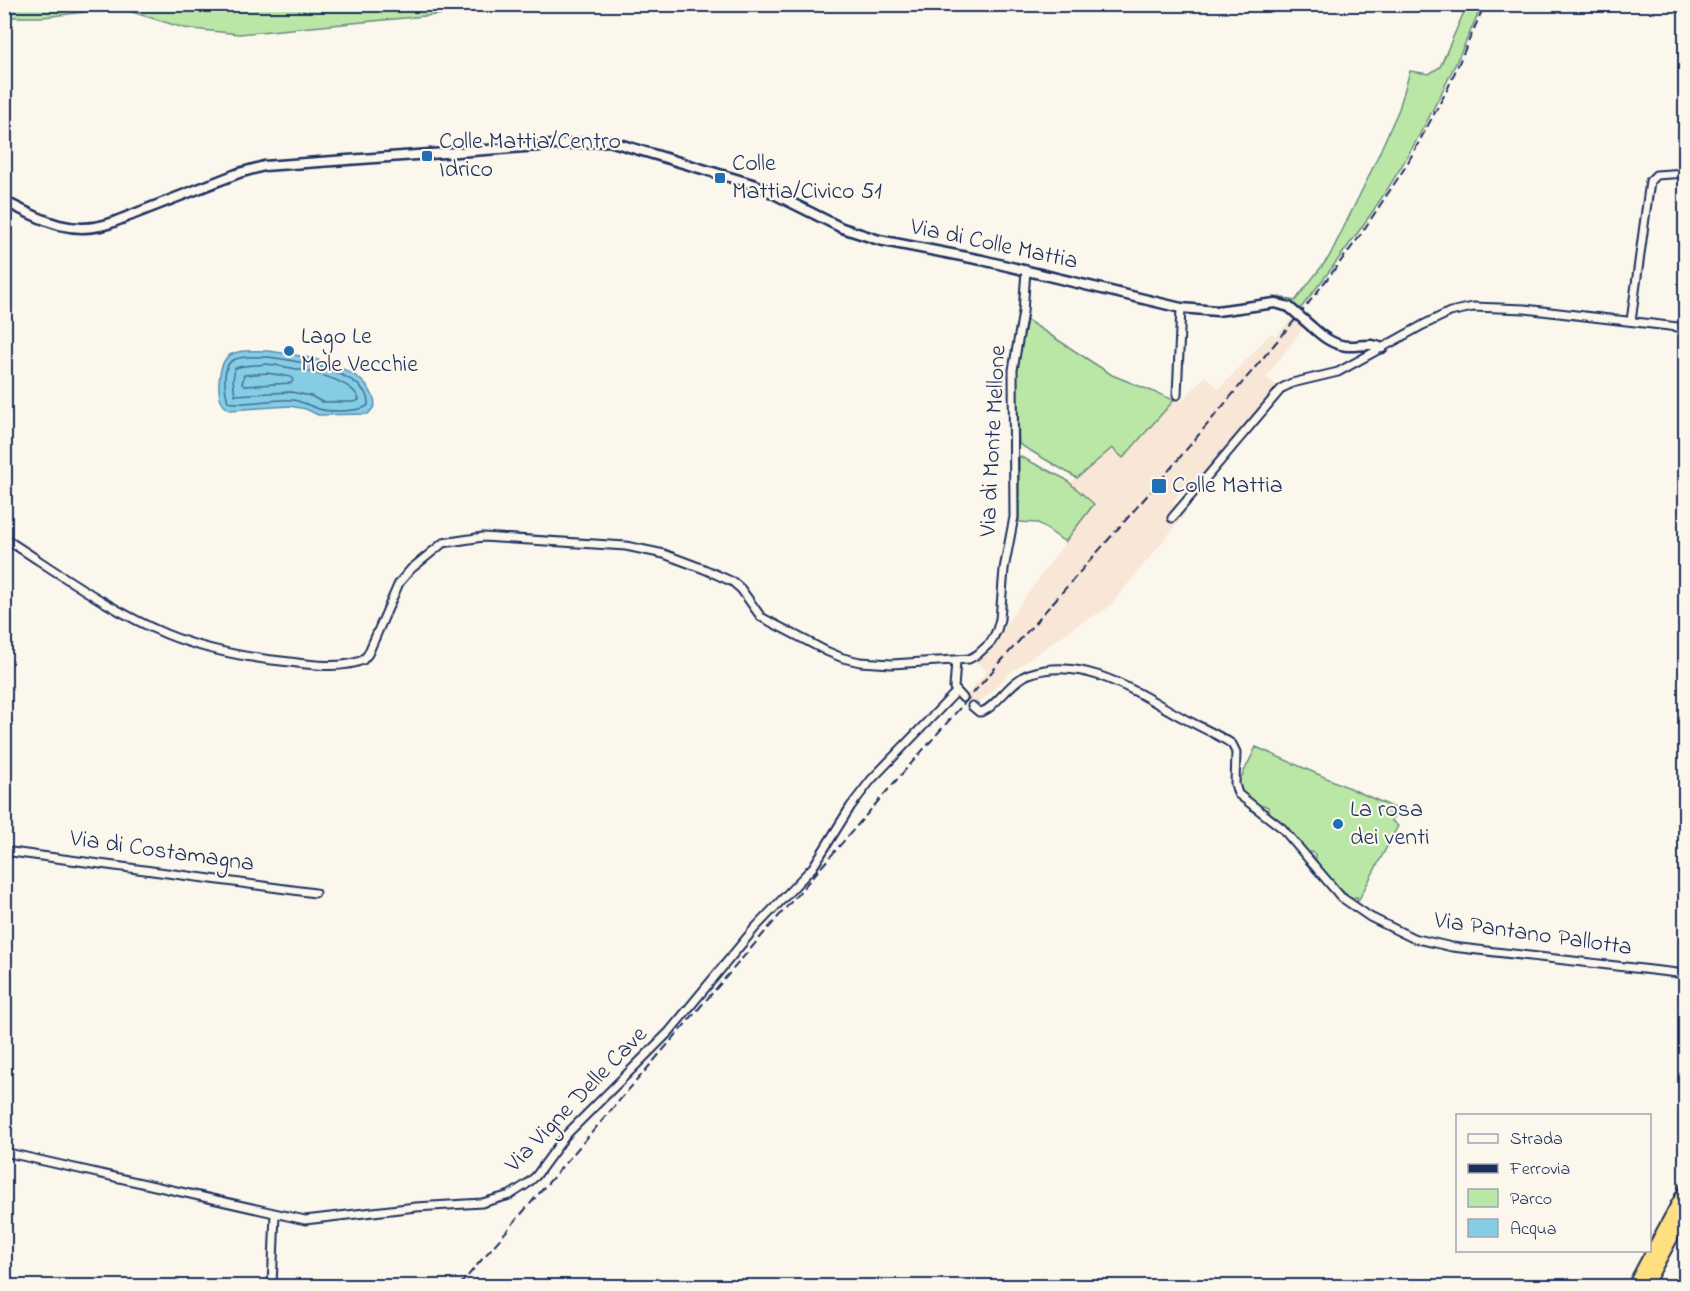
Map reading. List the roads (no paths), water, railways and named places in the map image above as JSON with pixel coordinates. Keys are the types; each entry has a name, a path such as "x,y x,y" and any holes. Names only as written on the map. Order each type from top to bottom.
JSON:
{"highway":[{"path":"1634,1287 1686,1189"},
{"path":"1645,1287 1686,1211"}],"street":[{"name":"Via di Colle Mattia","path":"4,201 52,224 75,228 96,227 148,210 239,172 259,167 609,141 756,185 863,236 1026,270 1181,308 1218,311 1275,303 1290,307 1326,339 1339,345 1372,345 1382,348"},
{"path":"1631,321 1650,181 1658,175 1686,173"},
{"name":"Via di Monte Mellone","path":"956,661 972,658 980,653 994,638 999,622 1004,569 1014,517 1013,370 1022,317 1026,270"},
{"path":"1172,518 1280,389 1292,383 1334,373 1442,316 1473,307 1525,309 1686,328"},
{"path":"1178,395 1181,308"},
{"path":"4,538 98,597 147,625 179,639 235,654 281,661 333,665 363,660 368,654 399,584 411,569 443,543 467,538 489,537 626,546 650,550 733,582 741,589 761,617 835,655 860,662 888,664 956,661 954,684 956,692 963,699"},
{"name":"Via Pantano Pallotta","path":"972,706 979,712 987,711 1015,681 1027,674 1045,669 1073,670 1115,681 1140,692 1232,744 1236,752 1235,784 1238,794 1279,826 1346,902 1370,917 1413,938 1452,947 1686,974"},
{"name":"Via Vigne Delle Cave","path":"4,1152 275,1214 311,1220 413,1207 482,1203 506,1197 530,1183 563,1138 669,1032 754,929 810,870 871,780 956,692"},
{"name":"Via di Costamagna","path":"4,851 315,893"},
{"path":"272,1287 275,1214"}],"water":[{"name":"Lago Le Mole Vecchie","path":"268,351 311,358 341,368 364,383 372,394 374,407 368,414 318,415 306,409 290,406 230,410 223,405 219,393 219,378 226,359 239,352"}],"railway":[{"path":"459,1286 893,784 1160,481 1304,309 1357,240 1406,166 1447,90 1485,4"}],"place":[{"name":"Colle Mattia/Centro Idrico","path":"427,156"},
{"name":"Colle Mattia/Civico 51","path":"720,178"},
{"name":"Lago Le Mole Vecchie","path":"289,351"},
{"name":"Colle Mattia","path":"1159,486"},
{"name":"La rosa dei venti","path":"1338,824"}]}
